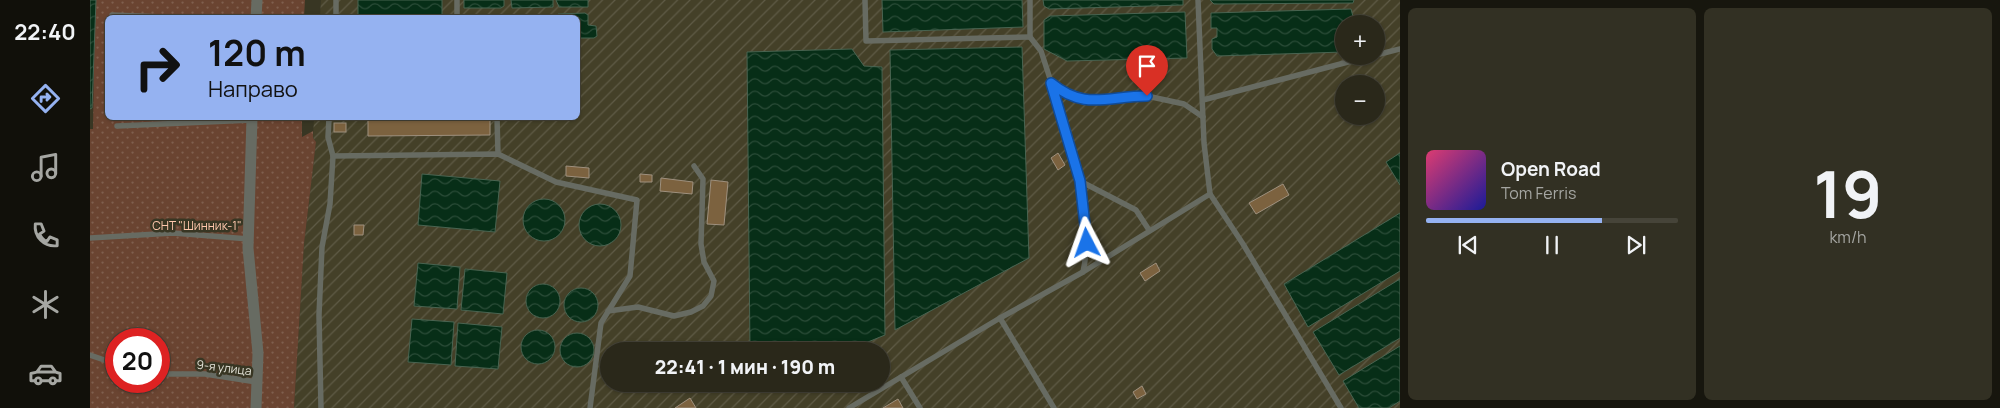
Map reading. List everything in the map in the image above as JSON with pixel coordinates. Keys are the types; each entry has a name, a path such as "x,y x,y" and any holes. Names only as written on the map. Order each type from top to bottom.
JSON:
{"street":[{"path":"256,0 256,15"},
{"path":"252,120 248,239 258,353 256,408"}],"lane":[{"path":"336,0 336,15"},
{"path":"457,0 457,15"},
{"path":"865,0 866,42 1030,37"},
{"path":"1030,0 1030,37 1041,51 1080,181 1087,231 1083,272"},
{"path":"1198,0 1203,117 1210,194 1243,244 1339,407"},
{"path":"1385,53 1400,49"},
{"path":"1202,100 1336,65"},
{"path":"1051,83 1066,95 1086,101 1147,96 1184,104 1203,117"},
{"path":"117,126 233,120"},
{"path":"321,408 319,315 322,256 330,204 333,156 328,137 329,120"},
{"path":"497,120 498,154"},
{"path":"333,156 498,154 556,182 636,200 630,276 601,323 590,408"},
{"path":"608,311 638,307 674,316 703,306 711,296 714,281 704,262 701,244 704,179 694,166"},
{"path":"1080,181 1136,210 1149,230"},
{"path":"848,408 1000,318 1083,272 1210,194"},
{"path":"90,238 172,233 248,239"},
{"path":"1000,318 1054,408"},
{"path":"90,355 105,360"},
{"name":"9-я улица","path":"170,374 205,374 257,382"},
{"path":"901,377 920,408"}],"shaded area":[{"path":"321,0 1400,0 1400,408 294,408 304,244 316,142 313,138 314,120 580,120 580,15 320,15"}],"green space":[{"name":"СНТ \"Шинник-1\"","path":"95,0 305,0 304,15 105,15 105,120 302,120 302,137 313,131 313,138 316,142 304,244 294,408 90,408 90,129 93,129"}],"water":[{"path":"90,0 96,0 92,108 90,109"},
{"path":"358,0 442,0 442,15 358,15"},
{"path":"464,0 504,0 504,6 501,8 464,8"},
{"path":"511,0 553,0 553,7 512,8"},
{"path":"556,0 588,0 588,7 559,7"},
{"path":"882,0 1022,0 1023,27 883,32"},
{"path":"1043,0 1183,0 1183,5 1049,9 1044,6"},
{"path":"1210,0 1354,0 1353,3 1214,4"},
{"path":"1351,9 1353,15 1335,15 1335,52 1217,56 1212,49 1212,39 1217,37 1217,28 1211,28 1211,13"},
{"path":"1185,12 1187,58 1067,61 1044,49 1044,20 1050,16"},
{"path":"585,13 588,15 588,25 596,26 597,36 594,38 580,38 580,15 558,14"},
{"path":"1022,47 1029,258 895,330 890,50"},
{"path":"852,49 864,66 882,67 885,335 868,342 750,342 747,52"},
{"path":"1400,153 1400,185 1386,162"},
{"path":"422,174 500,181 495,232 418,225"},
{"path":"548,199 556,202 562,208 565,220 562,232 556,238 540,241 532,238 526,232 523,216 526,208 532,202"},
{"path":"604,204 612,207 618,213 621,225 618,237 612,243 596,246 588,243 582,237 579,221 582,213 588,207"},
{"path":"1400,213 1400,271 1308,327 1284,284"},
{"path":"418,263 460,267 457,309 414,306"},
{"path":"465,269 507,273 503,314 461,310"},
{"path":"1400,279 1400,338 1339,375 1313,332"},
{"path":"543,284 550,285 555,289 559,294 559,308 555,313 550,317 543,318 536,317 531,313 527,308 526,301 527,294 531,289 536,285"},
{"path":"581,288 593,293 598,305 593,317 581,322 569,317 564,305 569,293"},
{"path":"412,319 454,322 451,365 408,362"},
{"path":"458,323 502,327 498,369 455,366"},
{"path":"538,330 545,331 550,335 554,340 554,354 550,359 545,363 538,364 531,363 526,359 522,354 521,347 522,340 526,335 531,331"},
{"path":"577,333 584,334 589,338 593,343 593,357 589,362 584,366 577,367 570,366 565,362 561,357 560,350 561,343 565,338 570,334"},
{"path":"1400,346 1400,401 1389,408 1359,408 1343,381"}],"building":[{"path":"368,120 490,120 490,135 368,136"},
{"path":"334,123 346,123 346,132 334,132"},
{"path":"1058,153 1065,165 1058,170 1051,158"},
{"path":"566,166 589,168 589,178 566,176"},
{"path":"640,174 652,175 652,182 640,182"},
{"path":"661,178 693,182 692,194 660,191"},
{"path":"711,180 728,182 724,225 707,224"},
{"path":"1283,184 1289,195 1256,214 1249,203"},
{"path":"354,225 364,225 363,235 354,235"},
{"path":"1156,263 1160,271 1145,281 1140,273"},
{"path":"1142,386 1146,394 1137,399 1133,392"},
{"path":"690,398 696,408 675,408"},
{"path":"898,399 903,408 883,408"}],"route":[{"path":"1087,243 1080,181 1067,131 1051,83 1066,95 1086,101 1126,96 1147,96"}]}
